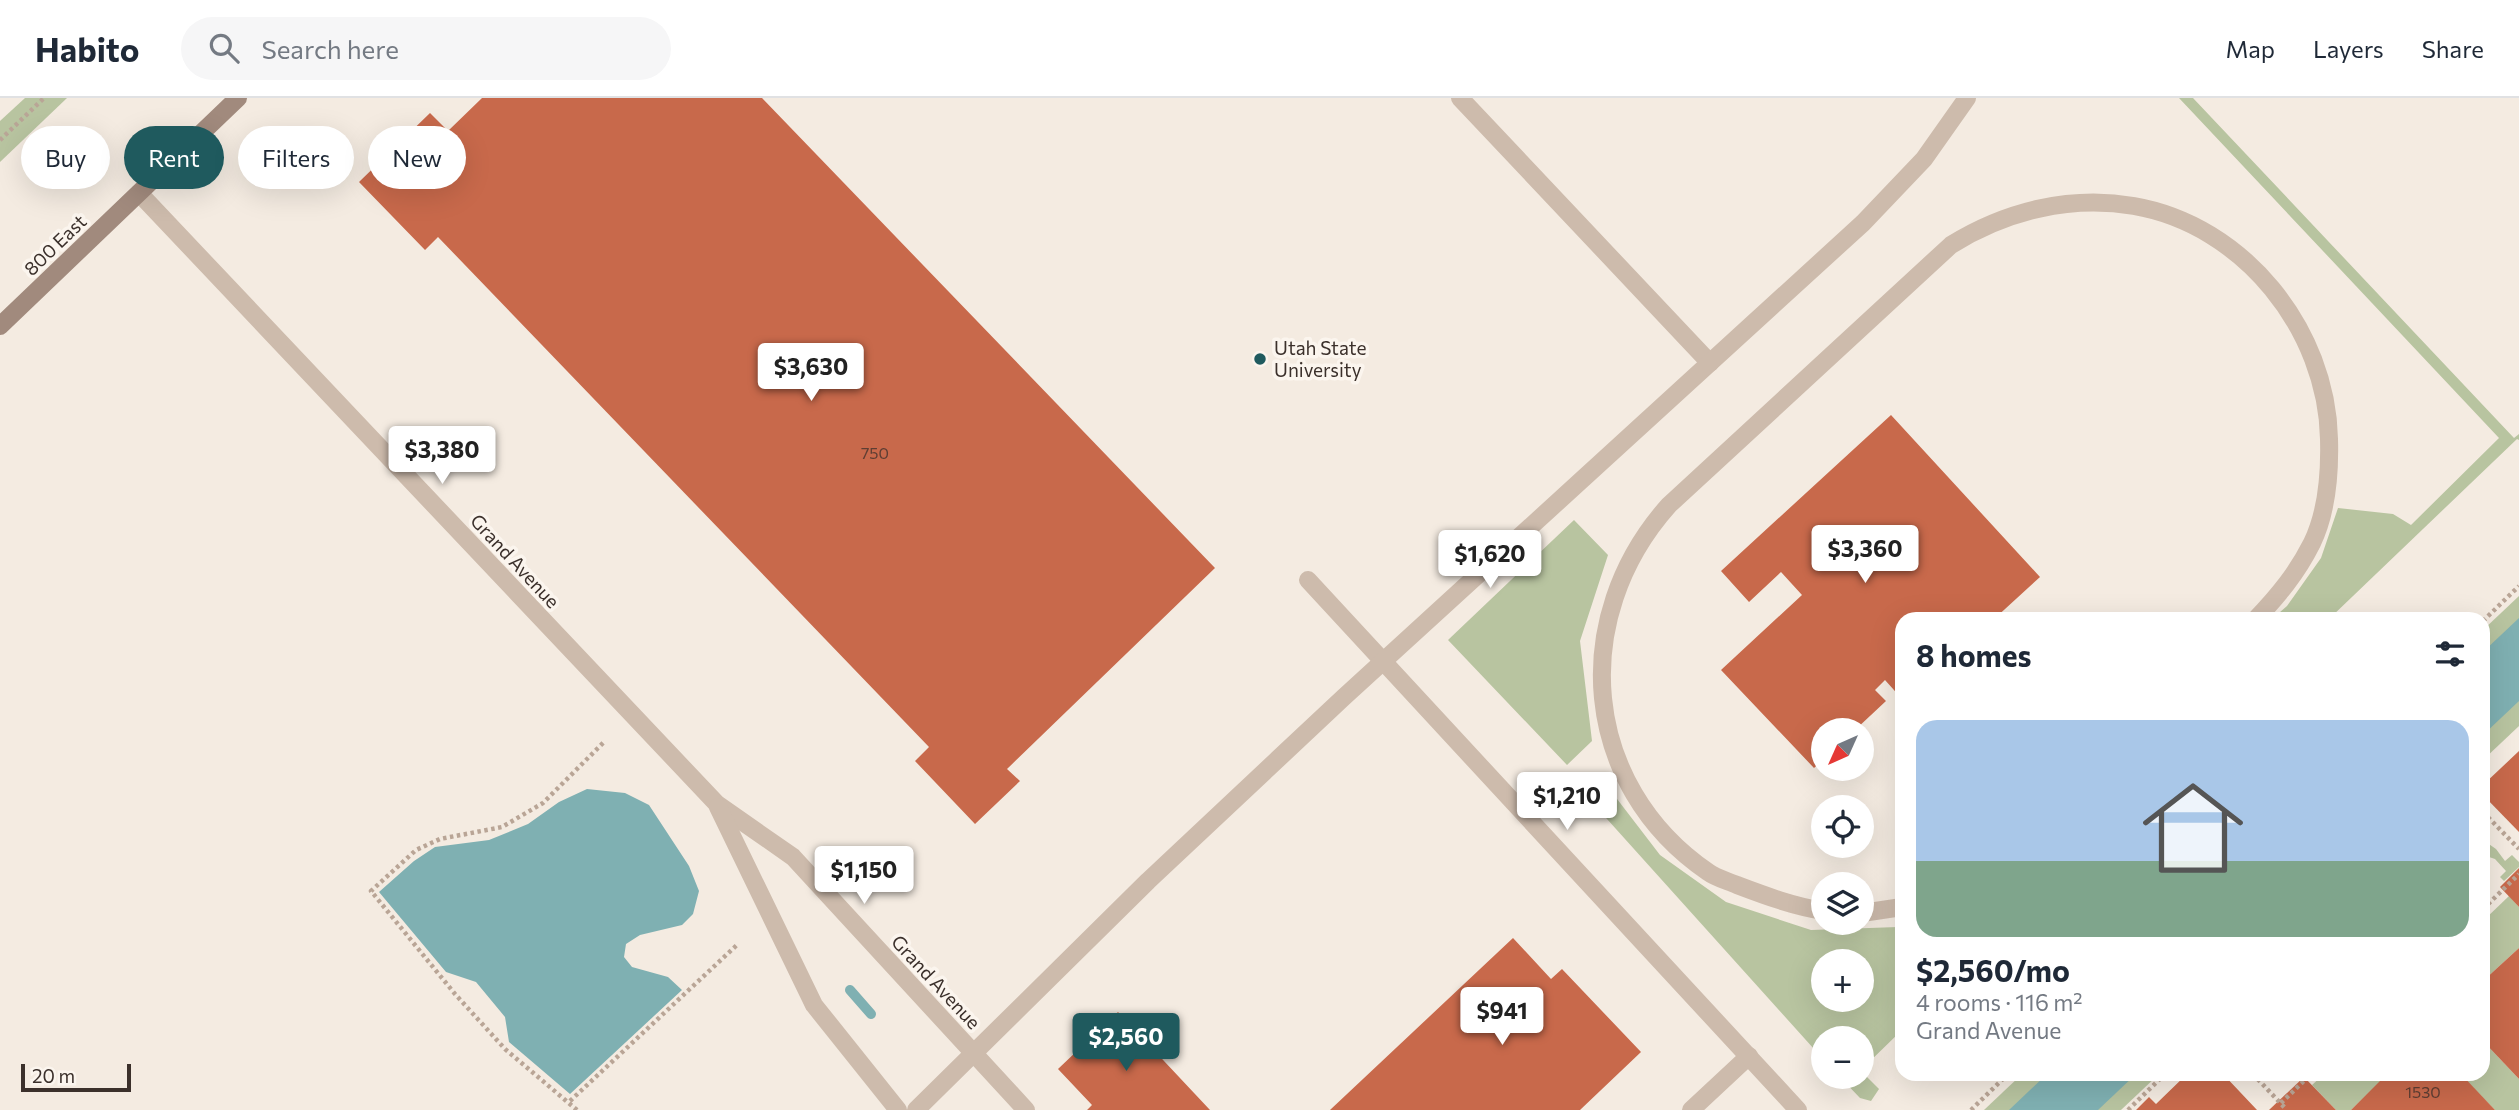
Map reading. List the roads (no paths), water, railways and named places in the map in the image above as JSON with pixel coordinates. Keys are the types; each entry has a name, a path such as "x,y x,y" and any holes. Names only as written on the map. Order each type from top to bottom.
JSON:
{"main road":[{"name":"800 East","path":"0,326 238,98"}],"street":[{"path":"1460,98 1710,363"},
{"path":"916,1110 1148,881 1383,661 1863,223 1924,159 1967,98"},
{"name":"Grand Avenue","path":"139,193 717,804 793,857 1026,1110"},
{"path":"1811,909 1795,906 1710,874 1663,834 1632,790 1616,760 1609,732 1601,671 1610,607 1622,575 1637,547 1669,505 1951,245 1974,230 2031,209 2101,202 2135,206 2199,229 2232,249 2264,278 2288,309 2320,376 2328,409 2329,473 2324,506 2313,541 2288,582 2262,612"},
{"path":"1308,580 1798,1110"},
{"name":"Grand Avenue","path":"717,804 814,1005 898,1110"},
{"path":"1874,911 1895,908"},
{"path":"1691,1110 1749,1056"}],"water":[{"path":"2519,618 2519,701 2490,728 2490,645"},
{"path":"587,789 625,793 649,805 689,866 699,891 693,914 682,925 640,935 626,944 624,957 632,967 668,977 682,990 570,1094 509,1042 505,1017 476,982 446,972 379,892 414,861 435,847 489,840 528,824 559,802"},
{"path":"2040,1081 2129,1081 2098,1110 2009,1110"}],"waterway":[{"path":"850,990 871,1014"}],"place":[{"name":"Utah State University","path":"1260,359"}]}
